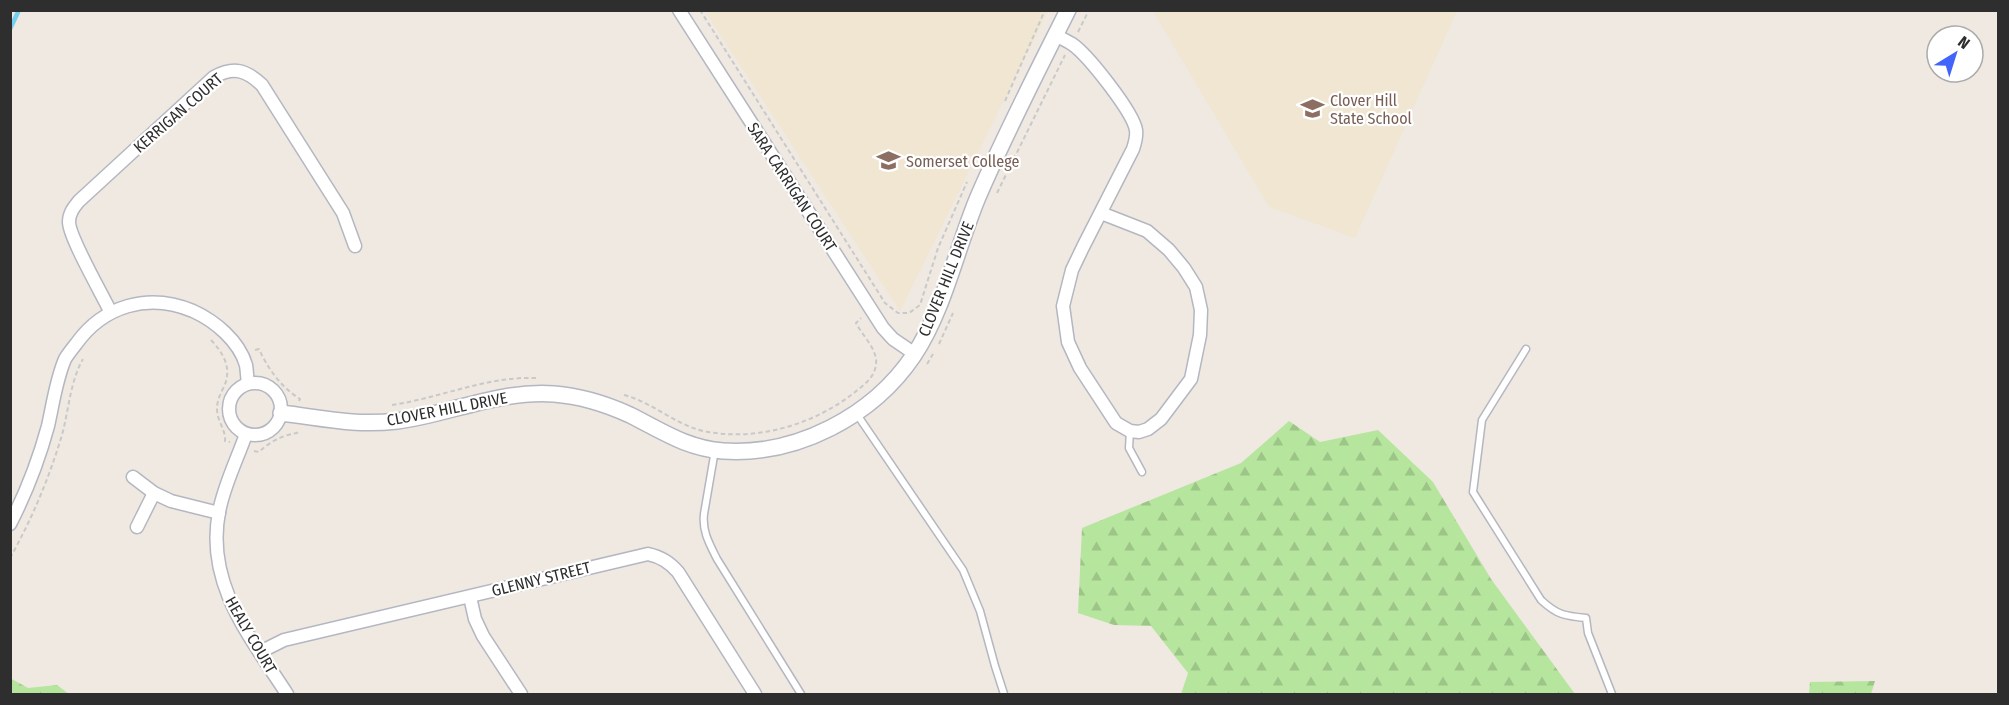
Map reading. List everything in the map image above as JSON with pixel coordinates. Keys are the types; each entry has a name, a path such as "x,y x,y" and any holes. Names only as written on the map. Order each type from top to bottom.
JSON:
{"street":[{"name":"SARA CARRIGAN COURT","path":"679,10 884,328 893,339 915,354"},
{"name":"CLOVER HILL DRIVE","path":"281,413 347,423 374,423 425,416 500,397 553,394 603,404 672,438 715,450 750,450 793,443 834,426 855,413 894,381 915,354 931,323 980,194 1068,10"},
{"path":"1055,35 1072,44 1088,59 1133,121 1136,134 1133,149 1076,262 1068,281 1063,306 1065,330 1071,352 1116,423 1130,431 1139,432 1155,424 1191,379 1200,335 1201,310 1196,287 1169,250 1147,231 1101,213"},
{"name":"KERRIGAN COURT","path":"110,311 73,236 69,222 72,210 214,77 225,71 236,70 250,74 262,85 343,213 355,246"},
{"path":"10,524 32,473 66,359 84,333 110,311 128,306 160,303 174,305 199,314 231,339 246,365 248,383"},
{"path":"248,383 265,384 278,396 281,413 279,421 269,432 261,435 246,434 238,430 233,424 228,408 234,392 248,383"},
{"name":"HEALY COURT","path":"246,434 223,493 216,548 228,598 288,694"},
{"path":"133,477 154,493 171,501 219,513"},
{"path":"137,527 154,493"},
{"name":"GLENNY STREET","path":"260,652 284,640 648,554 669,562 678,572 755,694"},
{"path":"470,597 475,619 483,636 521,694"}],"lane":[{"path":"1526,349 1482,420 1473,492 1541,600 1552,610 1564,616 1586,618 1588,633 1612,694"},
{"path":"855,413 963,570 981,611 995,666 1005,694"},
{"path":"1130,431 1129,447 1142,472"},
{"path":"715,450 704,514 705,536 801,694"}],"path":[{"path":"700,10 885,303 898,314 909,313 920,305 939,248 969,178"},
{"path":"1004,103 1045,10"},
{"path":"993,202 1089,10"},
{"path":"915,354 928,364 943,338 955,307"},
{"path":"211,339 226,362 227,377 217,408 226,437 225,441 232,443"},
{"path":"253,351 259,349 265,364 272,373 300,399 298,404"},
{"path":"10,558 46,484 63,431 78,368 87,353"},
{"path":"251,450 259,452 280,438 297,433 298,427"}],"shaded area":[{"name":"Somerset College","path":"705,11 1048,11 900,311"},
{"name":"Clover Hill State School","path":"1153,11 1457,11 1355,238 1269,207"}],"green space":[{"path":"1289,421 1320,442 1378,430 1433,482 1491,579 1575,694 1181,694 1188,673 1151,626 1114,625 1078,613 1082,528 1241,463"},
{"path":"10,678 28,688 57,685 69,694 11,694"},
{"path":"1875,681 1871,694 1809,694 1810,682"}],"waterway":[{"path":"10,29 19,10"}],"place":[{"name":"Clover Hill State School","path":"1312,109"},
{"name":"Somerset College","path":"888,161"}]}
